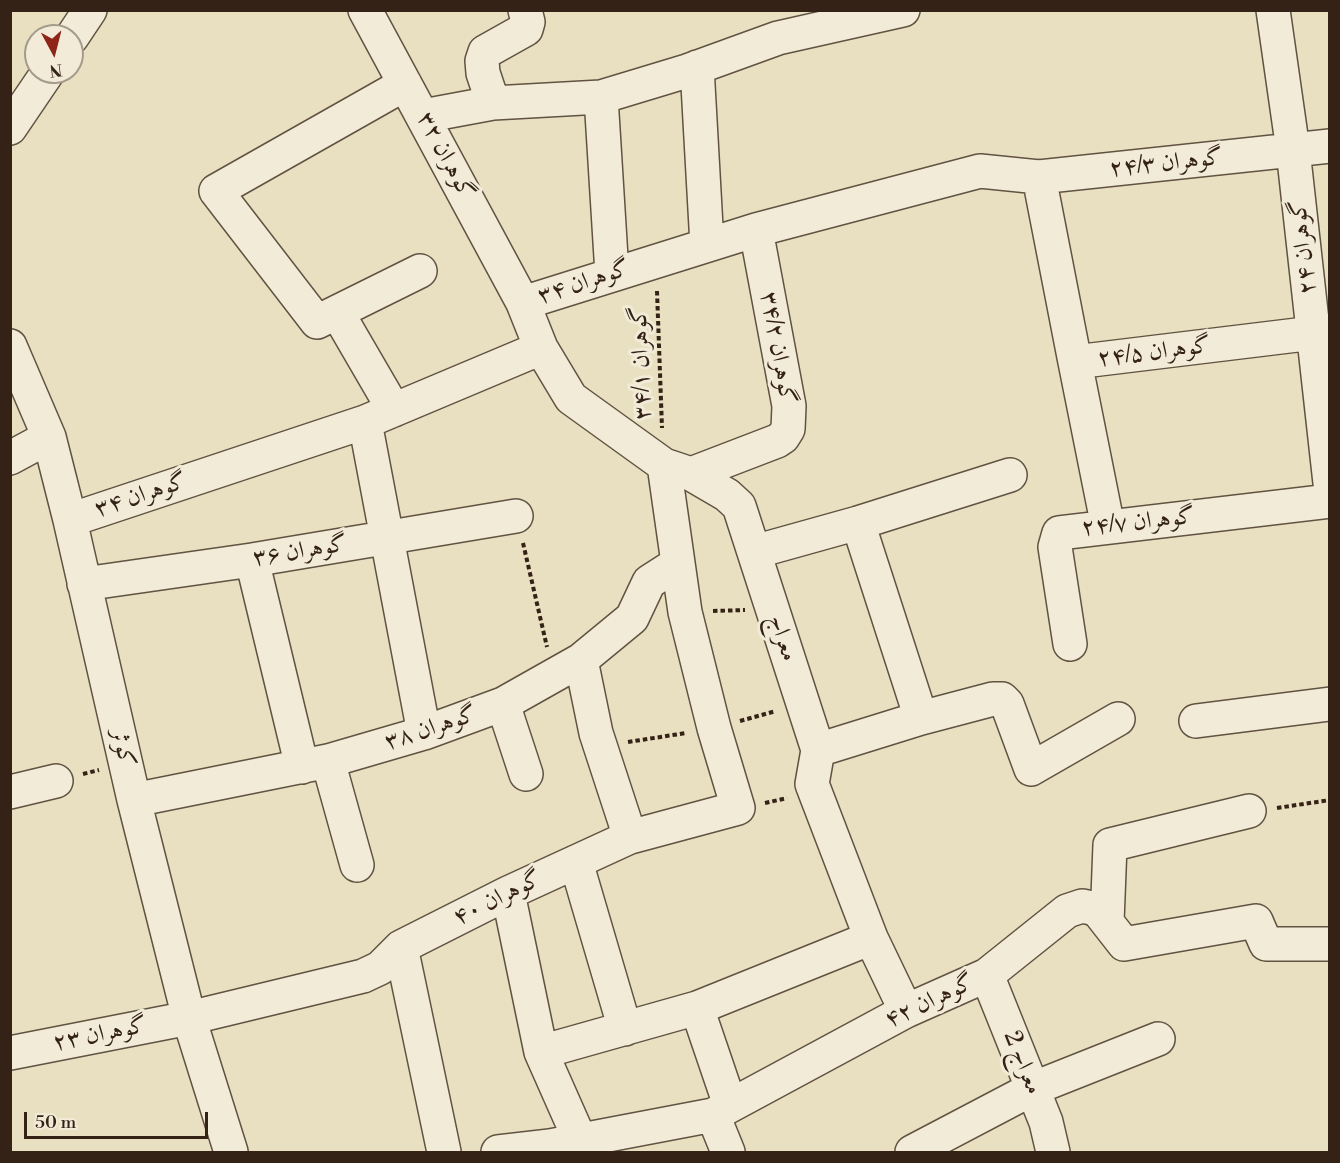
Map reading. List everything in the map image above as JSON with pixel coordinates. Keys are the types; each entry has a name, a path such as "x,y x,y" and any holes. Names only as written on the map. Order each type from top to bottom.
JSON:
{"street":[{"path":"81,24 90,10"},
{"name":"گوهران ۳۲","path":"365,10 523,303"},
{"name":"گوهران ۲۴","path":"1274,10 1321,332 1329,483"},
{"path":"493,102 483,73 482,61 485,52 526,29 528,11"},
{"path":"423,116 493,102 601,97 698,67 778,38 895,11"},
{"path":"698,67 708,245"},
{"path":"10,128 40,84"},
{"path":"405,84 216,191 317,322 420,271"},
{"path":"601,97 612,274"},
{"name":"گوهران ۲۴/۳","path":"1039,177 1329,146"},
{"name":"گوهران ۳۴","path":"70,520 379,416 541,348 523,303 756,230 980,171 1039,177"},
{"name":"گوهران ۲۴/۵","path":"1039,177 1075,362 1321,332"},
{"name":"گوهران ۳۴/۲","path":"677,469 777,441 788,429 789,406 756,230"},
{"path":"337,312 379,416 388,537 424,733"},
{"name":"کوثر","path":"10,346 49,437 134,800 189,1018 231,1152"},
{"name":"معراج","path":"541,348 571,398 677,469 727,495 739,506 818,750 812,784 871,938 906,1011"},
{"path":"1075,362 1108,527"},
{"path":"10,458 49,437"},
{"path":"677,469 677,564 685,612 714,728 738,808"},
{"path":"754,552 858,523 1010,475"},
{"name":"گوهران ۲۴/۷","path":"1071,644 1054,547 1059,533 1329,501"},
{"name":"گوهران ۳۶","path":"84,584 252,560 516,516"},
{"path":"858,523 921,718"},
{"path":"252,560 315,764 357,865"},
{"name":"گوهران ۳۸","path":"134,800 315,764 424,733 503,704 567,669 632,618 649,582 677,564"},
{"path":"567,669 596,733 630,837"},
{"path":"818,750 921,718 993,699 1002,699 1007,704 1031,769 1118,719"},
{"path":"503,704 526,774"},
{"path":"1196,721 1329,704"},
{"path":"10,792 56,781"},
{"name":"گوهران ۴۰","path":"189,1018 363,976 380,968 401,947 508,893 630,837 738,808"},
{"path":"1107,922 1110,845 1249,812"},
{"path":"576,862 625,1029"},
{"path":"508,893 541,1052 582,1146"},
{"name":"گوهران ۴۲","path":"498,1152 582,1146 722,1110 906,1011 987,975 1068,911 1082,906 1099,912 1124,944 1256,921 1266,944 1329,944"},
{"path":"541,1052 697,1008 871,938"},
{"path":"401,947 444,1152"},
{"name":"معراج 2","path":"987,975 1046,1122 1053,1152"},
{"path":"697,1008 722,1110 728,1152"},
{"name":"گوهران ۲۳","path":"10,1053 189,1018"},
{"path":"912,1152 1032,1089 1158,1039"}],"path":[{"name":"گوهران ۳۴/۱","path":"656,260 677,469"},
{"path":"516,516 567,669"},
{"path":"685,612 772,610"},
{"path":"56,781 126,763"},
{"path":"738,808 815,792"},
{"path":"1249,812 1329,800"}]}
